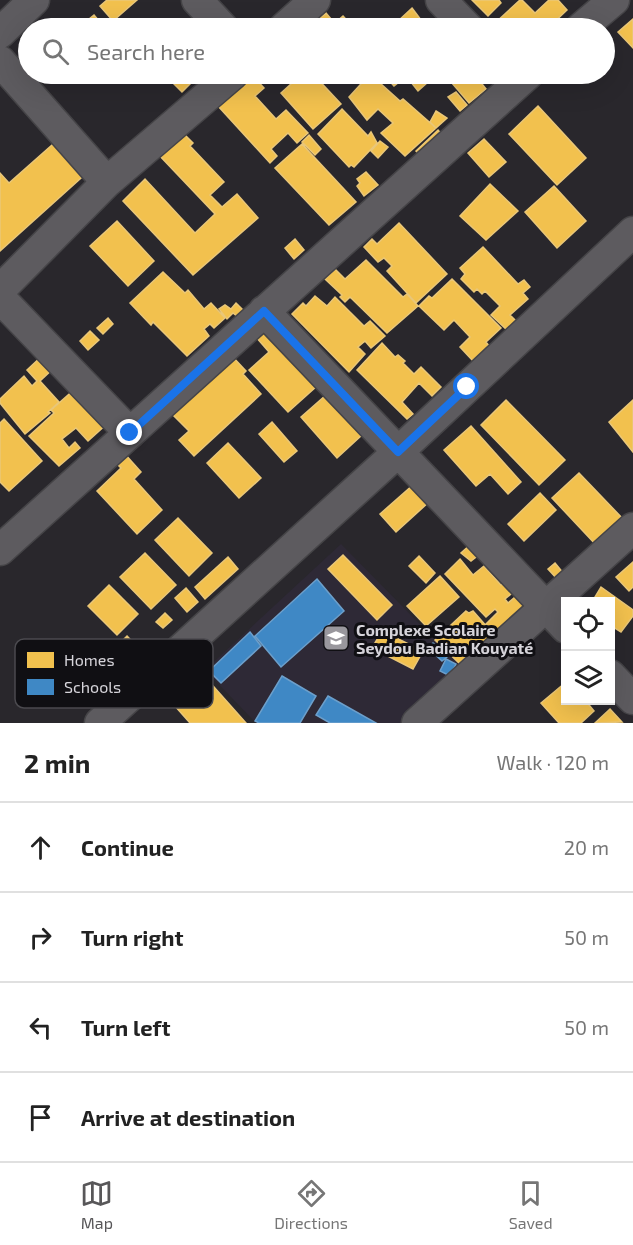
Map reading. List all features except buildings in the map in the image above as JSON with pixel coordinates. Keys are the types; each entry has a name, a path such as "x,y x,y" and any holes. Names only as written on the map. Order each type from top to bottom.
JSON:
{"street":[{"path":"0,33 34,0"},
{"path":"197,0 214,18"},
{"path":"295,18 315,0"},
{"path":"441,0 458,18"},
{"path":"593,18 614,0"},
{"path":"0,61 18,81"},
{"path":"20,84 107,182"},
{"path":"0,290 107,182 221,84"},
{"path":"2,543 130,433 510,84"},
{"path":"192,639 398,452 633,232"},
{"path":"0,298 130,433"},
{"path":"264,311 561,623"},
{"path":"417,723 633,528"},
{"path":"615,680 633,699"},
{"path":"100,723 116,708"}],"shaded area":[{"name":"Complexe Scolaire Seydou Badian Kouyaté","path":"341,544 463,668 400,723 256,723 213,678 213,663"}],"place":[{"name":"Complexe Scolaire Seydou Badian Kouyaté","path":"336,638"}],"route":[{"path":"130,433 264,311 398,452 467,387"}]}
